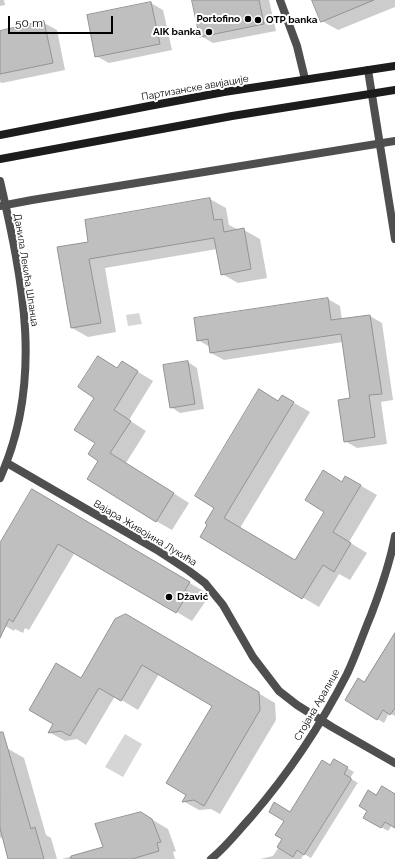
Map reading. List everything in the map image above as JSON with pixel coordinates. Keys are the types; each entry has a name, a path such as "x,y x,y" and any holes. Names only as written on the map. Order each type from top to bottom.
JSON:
{"main road":[{"name":"Партизанске авијације","path":"0,135 149,106 305,79 395,66"},
{"path":"0,159 177,126 395,90"}],"street":[{"path":"280,0 297,46 305,79"},
{"path":"368,70 381,143 395,239"},
{"path":"2,205 395,141"},
{"name":"Данила Лекића Шпанца","path":"0,181 2,205 15,253 22,293 27,355 24,396 15,438 7,463 0,478"},
{"name":"Вајара Живојина Лукића","path":"7,463 157,550 197,577 209,588 223,605 253,657 275,687 287,698 321,720 395,763"},
{"name":"Стојана Аралице","path":"216,857 277,785 301,752 321,720 346,674 363,634 382,585 395,540"}],"shaded area":[{"path":"139,313 142,324 128,326 126,315"},
{"path":"125,734 142,744 123,777 105,767"}],"building":[{"path":"192,0 259,0 264,24 200,37"},
{"path":"312,0 374,0 321,22"},
{"path":"151,2 160,44 95,57 87,15"},
{"path":"44,21 53,63 0,74 0,31"},
{"path":"210,198 214,220 222,219 224,232 244,228 251,269 221,275 214,238 89,259 101,323 71,328 57,247 88,242 85,220"},
{"path":"328,298 331,320 370,315 382,394 369,395 375,437 344,442 338,400 350,398 341,334 210,353 208,339 197,341 194,318"},
{"path":"98,356 117,368 122,361 138,371 114,410 131,421 110,453 174,493 156,522 87,479 98,461 88,454 95,443 74,430 94,398 78,387"},
{"path":"188,361 195,404 170,408 163,365"},
{"path":"259,389 278,401 282,395 294,402 224,518 295,560 324,512 305,500 323,470 342,482 345,476 361,485 333,532 351,543 334,572 323,565 302,599 200,537 207,525 205,523 214,508 195,496"},
{"path":"32,489 190,582 185,590 189,592 176,613 58,544 13,622 9,619 0,638 0,543"},
{"path":"126,614 259,692 260,710 204,806 194,800 182,802 186,795 166,783 212,706 142,665 121,701 99,688 70,736 61,731 48,733 53,724 29,710 56,663 81,678 115,619"},
{"path":"395,633 395,708 390,715 383,710 377,720 345,700 358,678 364,682"},
{"path":"0,732 3,732 31,829 35,827 44,859 8,859 0,828"},
{"path":"334,759 348,767 344,774 351,778 351,780 304,855 297,850 293,857 277,847 282,839 275,835 284,821 269,812 274,802 290,812 322,760 330,765"},
{"path":"382,786 395,794 395,828 385,822 381,828 363,818 367,811 359,806 368,790 376,795"},
{"path":"141,812 152,819 161,842 157,843 159,851 132,859 71,859 71,856 103,847 95,824"}],"place":[{"name":"Portofino","path":"248,19"},
{"name":"OTP banka","path":"258,20"},
{"name":"AIK banka","path":"209,32"},
{"name":"Džavić","path":"169,597"}]}
